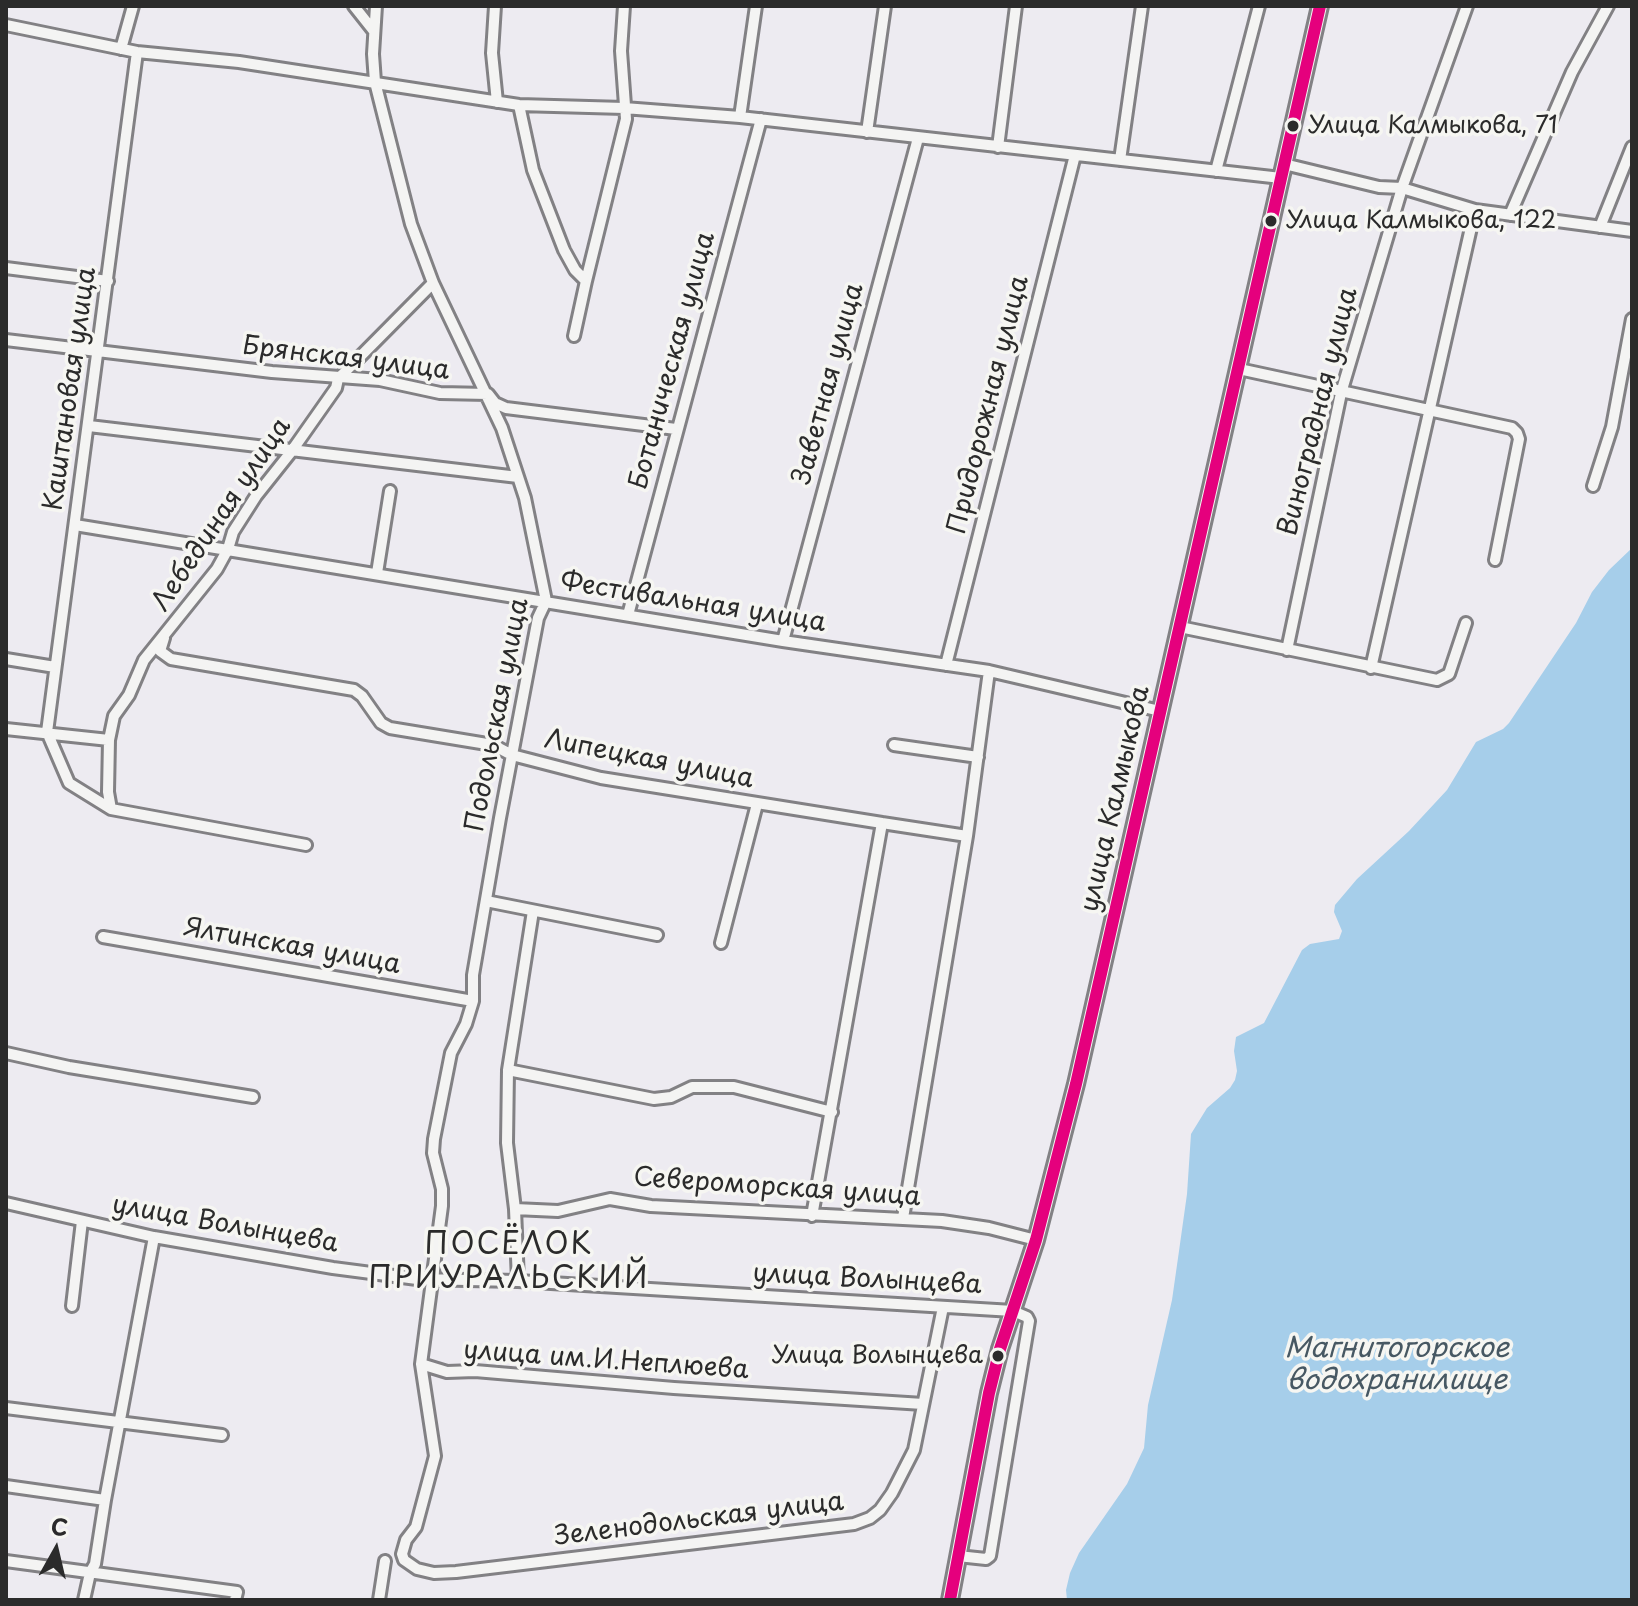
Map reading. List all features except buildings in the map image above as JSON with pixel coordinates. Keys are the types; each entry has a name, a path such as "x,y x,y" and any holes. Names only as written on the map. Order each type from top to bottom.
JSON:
{"main road":[{"name":"улица Калмыкова","path":"950,1600 989,1393 1000,1349 1036,1240 1076,1084 1320,6"}],"street":[{"path":"121,49 133,6"},
{"path":"354,6 373,30"},
{"name":"Подольская улица","path":"376,6 373,30 375,82 411,224 433,283 488,394 518,477 546,601 538,618 512,755 473,975 473,1001 466,1024 451,1053 434,1139 433,1153 442,1189 442,1206 433,1280"},
{"path":"495,6 492,45 497,102"},
{"path":"574,336 626,119 621,51 624,6"},
{"path":"740,117 756,6"},
{"path":"867,132 885,6"},
{"path":"998,147 1016,6"},
{"path":"1120,160 1142,6"},
{"path":"1216,171 1259,6"},
{"name":"Виноградная улица","path":"1287,650 1341,393 1402,188 1467,6"},
{"path":"1510,215 1572,72 1608,6"},
{"path":"6,25 137,52 239,62 519,105 624,108 740,117 1216,171 1282,171 1402,188 1475,210 1632,231"},
{"name":"Каштановая улица","path":"47,732 137,52"},
{"path":"519,105 538,182 564,250 575,270 586,281"},
{"name":"Ботаническая улица","path":"628,615 761,119"},
{"name":"Заветная улица","path":"783,641 918,138"},
{"path":"1600,227 1632,147"},
{"name":"Придорожная улица","path":"946,665 1075,155"},
{"path":"1371,668 1475,210"},
{"path":"6,268 108,281"},
{"name":"Лебединая улица","path":"111,809 108,792 109,740 114,716 129,695 144,660 206,584 256,496 336,388 338,379 433,283"},
{"path":"1593,486 1612,427 1632,319"},
{"name":"Брянская улица","path":"6,340 338,379 380,380 440,393 488,394 500,407 676,429"},
{"path":"1239,369 1512,428 1519,439 1495,560"},
{"path":"89,426 518,477"},
{"path":"377,573 390,491"},
{"name":"Фестивальная улица","path":"75,525 783,641 989,671 1160,711"},
{"path":"1180,627 1437,680 1444,678 1451,669 1466,623"},
{"name":"Липецкая улица","path":"164,638 160,651 166,657 354,690 384,726 493,745 512,755 601,778 967,836"},
{"path":"6,659 55,667"},
{"path":"903,1218 967,836 989,671"},
{"path":"6,729 109,740"},
{"path":"47,732 69,783 111,809 306,845"},
{"path":"894,745 978,757"},
{"path":"721,943 757,804"},
{"path":"812,1216 882,823"},
{"path":"486,901 657,935"},
{"path":"518,1281 515,1209 507,1143 508,1070 533,911"},
{"name":"Ялтинская улица","path":"103,937 473,1001"},
{"path":"6,1053 69,1067 253,1097"},
{"path":"508,1070 654,1099 664,1099 692,1087 734,1087 832,1112"},
{"name":"Североморская улица","path":"515,1209 558,1211 610,1199 651,1206 963,1223 1036,1240"},
{"name":"улица Волынцева","path":"6,1203 154,1237 333,1268 433,1280 518,1281 1013,1311"},
{"path":"72,1306 82,1221"},
{"path":"84,1600 95,1564 154,1237"},
{"name":"улица им.И.Неплюева","path":"433,1280 421,1364 447,1372 475,1371 923,1404"},
{"name":"Зеленодольская улица","path":"421,1364 435,1456 416,1527 403,1547 404,1560 425,1571 456,1572 854,1524 870,1518 892,1493 914,1450 943,1307"},
{"path":"958,1556 986,1559 990,1556 1029,1321 1013,1311"},
{"path":"6,1408 222,1435"},
{"path":"6,1486 105,1500"},
{"path":"6,1561 237,1592 235,1600"},
{"path":"379,1600 385,1561"}],"water":[{"name":"Магнитогорское водохранилище","path":"1632,548 1632,1600 1067,1600 1070,1573 1079,1553 1127,1484 1144,1448 1148,1405 1172,1300 1187,1194 1191,1134 1207,1108 1235,1080 1236,1037 1264,1023 1302,950 1310,944 1339,939 1342,931 1334,912 1335,905 1447,790 1476,742 1509,723 1576,623 1592,592"}],"transit line":[{"path":"950,1600 989,1393 1000,1349 1036,1240 1076,1084 1320,6"}],"place":[{"name":"Улица Калмыкова, 71","path":"1293,126"},
{"name":"Улица Калмыкова, 122","path":"1271,221"},
{"name":"Улица Волынцева","path":"998,1356"}],"district":[{"name":"ПОСЁЛОК ПРИУРАЛЬСКИЙ","path":"509,1263"}]}
